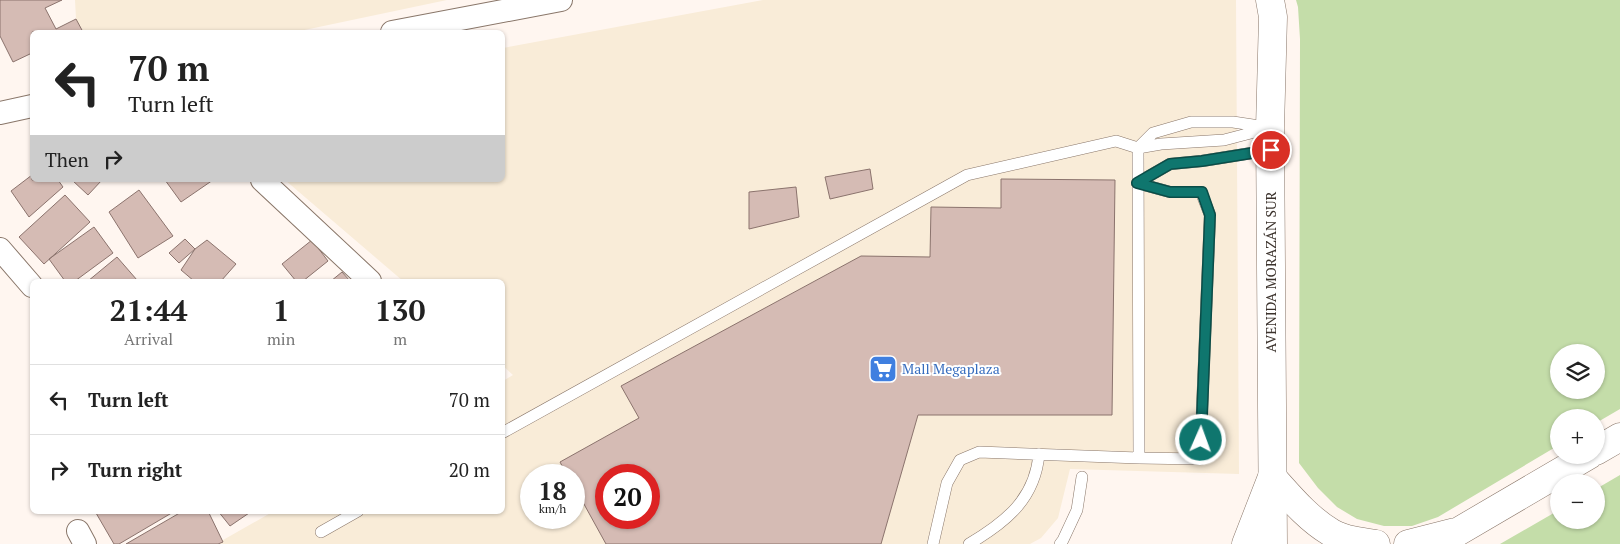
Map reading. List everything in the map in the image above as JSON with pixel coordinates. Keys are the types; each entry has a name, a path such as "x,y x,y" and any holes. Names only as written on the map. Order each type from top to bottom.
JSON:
{"street":[{"path":"403,30 561,0"},
{"name":"AVENIDA MORAZÁN SUR","path":"1270,0 1273,18 1270,139 1273,544"},
{"path":"0,112 30,106"},
{"path":"264,182 368,279"},
{"path":"0,249 30,284"},
{"path":"1605,446 1620,437"},
{"path":"1437,544 1574,464"},
{"path":"1246,544 1272,478 1308,516 1332,533 1356,542 1376,544"},
{"path":"1408,544 1461,530"}],"lane":[{"path":"1139,458 1138,148 1153,133 1191,122 1233,122 1270,139"},
{"path":"505,431 967,174 1116,141 1138,148 1162,144 1270,139"},
{"path":"1137,183 1170,164 1202,161 1270,139"},
{"path":"933,544 947,483 960,460 979,452 1200,459 1210,215 1202,192 1170,192 1137,183"},
{"path":"969,544 992,530 1018,506 1032,485 1038,468 1039,454"},
{"path":"1075,544 1061,542 1077,510 1082,478"},
{"path":"321,532 353,514"}],"shaded area":[{"path":"75,0 447,0 304,30 82,30 76,19"},
{"path":"763,0 1236,0 1239,474 1070,469 1058,518 1041,538 1030,544 216,544 269,514 505,514 505,380 513,375 505,368 505,279 401,279 287,182 505,182 505,48"}],"green space":[{"path":"1296,0 1620,0 1620,409 1605,418 1605,409 1550,409 1550,450 1438,517 1412,526 1384,526 1357,519 1337,507 1318,488 1299,463 1300,39"},
{"path":"1620,475 1620,544 1500,544 1550,515 1550,529 1605,529 1605,484"}],"building":[{"path":"0,0 62,0 45,8 56,29 76,19 82,30 30,30 30,54 13,62 0,36"},
{"path":"870,169 873,189 830,199 825,177"},
{"path":"30,177 30,182 59,182 63,187 29,217 11,191"},
{"name":"Mall Megaplaza","path":"1001,179 1115,180 1112,415 918,415 881,544 606,544 598,529 660,529 660,464 595,464 595,524 585,506 585,464 561,464 560,462 639,418 621,386 861,256 930,257 931,207 1001,208"},
{"path":"74,182 100,182 88,195"},
{"path":"166,182 210,182 181,202"},
{"path":"796,187 799,217 749,229 749,192"},
{"path":"139,190 173,236 138,258 109,212"},
{"path":"65,195 90,222 44,264 19,237"},
{"path":"94,227 113,253 78,279 64,279 49,259"},
{"path":"185,239 195,249 179,263 169,253"},
{"path":"207,240 236,264 223,279 192,279 181,270 195,249"},
{"path":"312,240 328,261 306,279 294,279 282,264"},
{"path":"117,257 136,279 90,279"},
{"path":"342,272 348,279 333,279"},
{"path":"97,514 170,514 119,544 114,544"},
{"path":"178,514 209,514 223,542 218,544 126,544"},
{"path":"220,514 248,514 230,526"}],"place":[{"name":"Mall Megaplaza","path":"883,369"}],"route":[{"path":"1201,440 1210,215 1202,192 1170,192 1137,183 1170,164 1271,150"}]}
